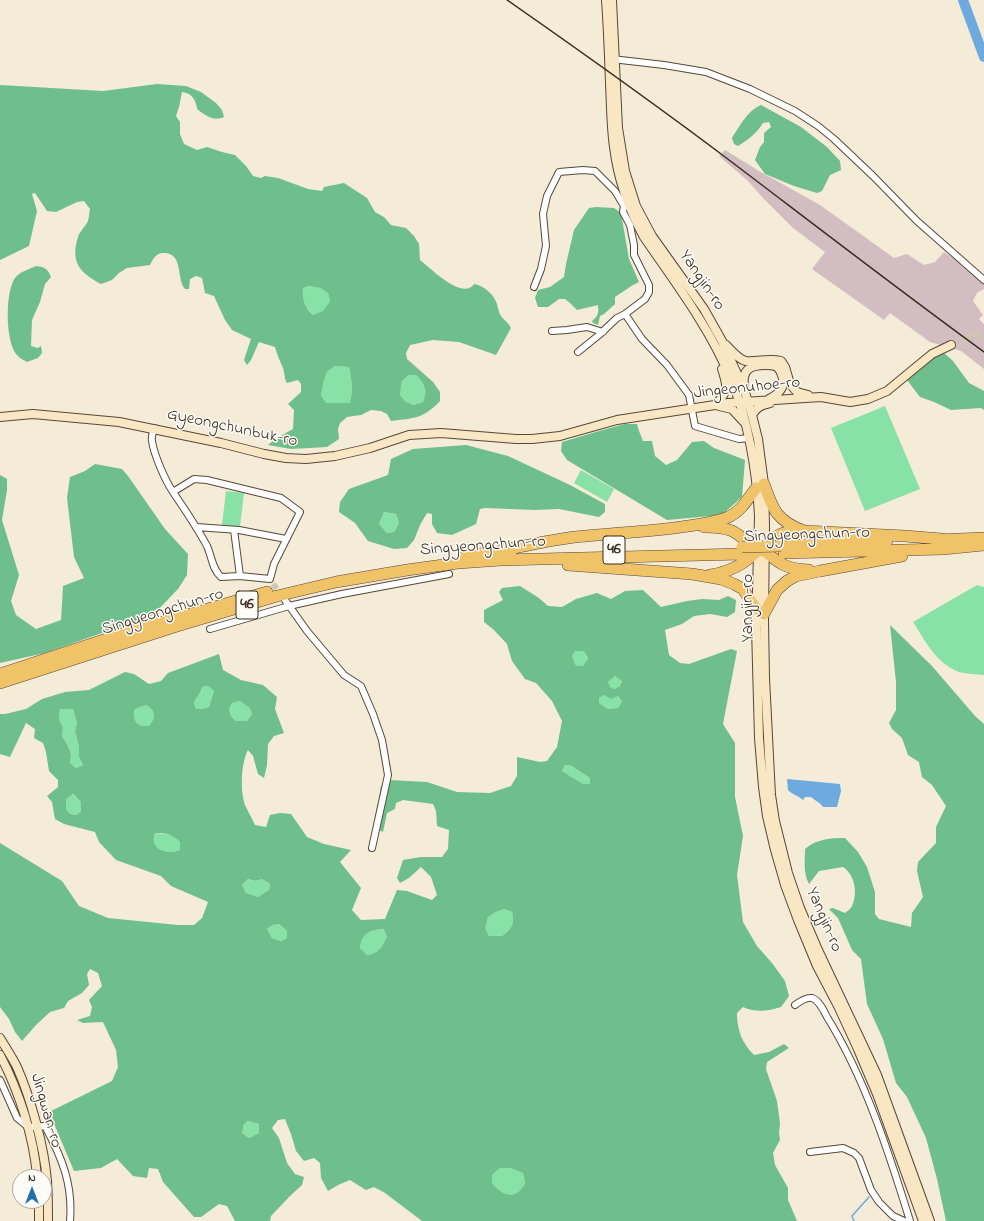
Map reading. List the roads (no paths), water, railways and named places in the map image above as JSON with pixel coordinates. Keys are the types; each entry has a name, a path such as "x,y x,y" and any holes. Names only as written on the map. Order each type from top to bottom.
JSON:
{"highway":[{"path":"486,553 574,537 645,532 674,528 728,517 739,510 760,486 782,519 794,527 804,531"},
{"path":"674,528 716,527 727,529 736,532 774,560 787,567 801,570 820,570"},
{"path":"704,576 735,568 761,551 779,534 790,531 905,536 942,544"},
{"name":"Singyeongchun-ro","path":"942,544 984,538"},
{"path":"501,560 704,576 734,584 743,589 760,611 787,581 796,576 942,544"},
{"name":"Singyeongchun-ro","path":"0,683 124,642 277,596 336,582 408,570 458,563 501,560 942,544 984,545"},
{"name":"Singyeongchun-ro","path":"0,674 131,631 241,599 312,580 369,569 486,553 742,551"}],"main road":[{"name":"Yangjin-ro","path":"606,0 621,150 625,171 636,206 652,236 704,309 722,341 744,389 745,422 760,486"},
{"name":"Yangjin-ro","path":"612,0 614,148 619,173 636,222 644,237 704,328 719,354 752,415 758,439 760,486 765,525 761,551 759,738 763,787 775,850 785,885 798,920 817,966 839,1008 868,1074 923,1221"},
{"path":"722,341 731,351 744,361 774,359 781,361 790,384 796,392 821,397"},
{"name":"Jingeonuhoe-ro","path":"532,439 560,436 617,420 744,401 821,397 850,402 868,400 887,391 932,354 951,345"},
{"path":"715,405 723,397 726,390 726,382 719,354"},
{"path":"744,389 743,378 746,371 750,367 756,365 773,365 780,370 783,381 782,389 768,400"},
{"path":"752,415 756,408 784,398"},
{"path":"715,405 732,409 745,422"},
{"name":"Gyeongchunbuk-ro","path":"0,418 33,414 119,422 154,428 264,454 286,458 306,459 335,456 370,448 409,435 441,433 532,439"},
{"name":"Yangjin-ro","path":"760,611 771,795 775,821 788,873 800,908 818,950 877,1076 930,1221"},
{"name":"Jingwan-ro","path":"0,1038 16,1067 29,1098 36,1169"},
{"name":"Jingwan-ro","path":"0,1055 32,1127 43,1157 47,1181 48,1221"},
{"path":"39,1209 40,1221"}],"street":[{"path":"612,59 706,72 750,88 795,111 818,126 834,139 917,221 984,280"},
{"path":"534,287 541,269 546,246 543,214 547,196 559,172 583,170 596,171 615,190 624,206 623,212 630,226 634,245 634,255 649,285 649,292 645,298 625,314 617,318 603,332 578,352"},
{"path":"615,190 624,188"},
{"path":"625,314 642,339 667,365 689,395 696,426 739,439 749,438"},
{"path":"552,331 588,326 603,332"},
{"path":"154,428 151,440 160,467 173,492 207,547 216,573 222,577 240,576 271,581 274,564 300,512 281,498 207,480 194,479 173,492"},
{"path":"196,528 234,530 286,539"},
{"path":"234,530 240,576"},
{"path":"210,629 287,603 449,574"},
{"path":"287,603 307,631 344,674 361,686 380,734 388,775 372,848"},
{"path":"795,1005 806,999 812,998 823,1009 835,1029 862,1087 882,1137 910,1221"},
{"path":"0,1080 17,1118 32,1127 45,1126 56,1148 68,1177 71,1210 70,1221"},
{"path":"810,1152 843,1148 854,1153 859,1158 871,1190 879,1202 889,1213 904,1221"}],"water":[{"path":"787,779 840,784 841,791 837,807 823,807 811,797 805,797 803,800 788,790"}],"waterway":[{"path":"963,0 984,57"},
{"path":"854,1221 852,1216 869,1197"}],"tunnel":[{"path":"951,345 984,332"},
{"path":"273,584 283,597"}],"railway":[{"path":"507,0 677,121 984,352"}]}
